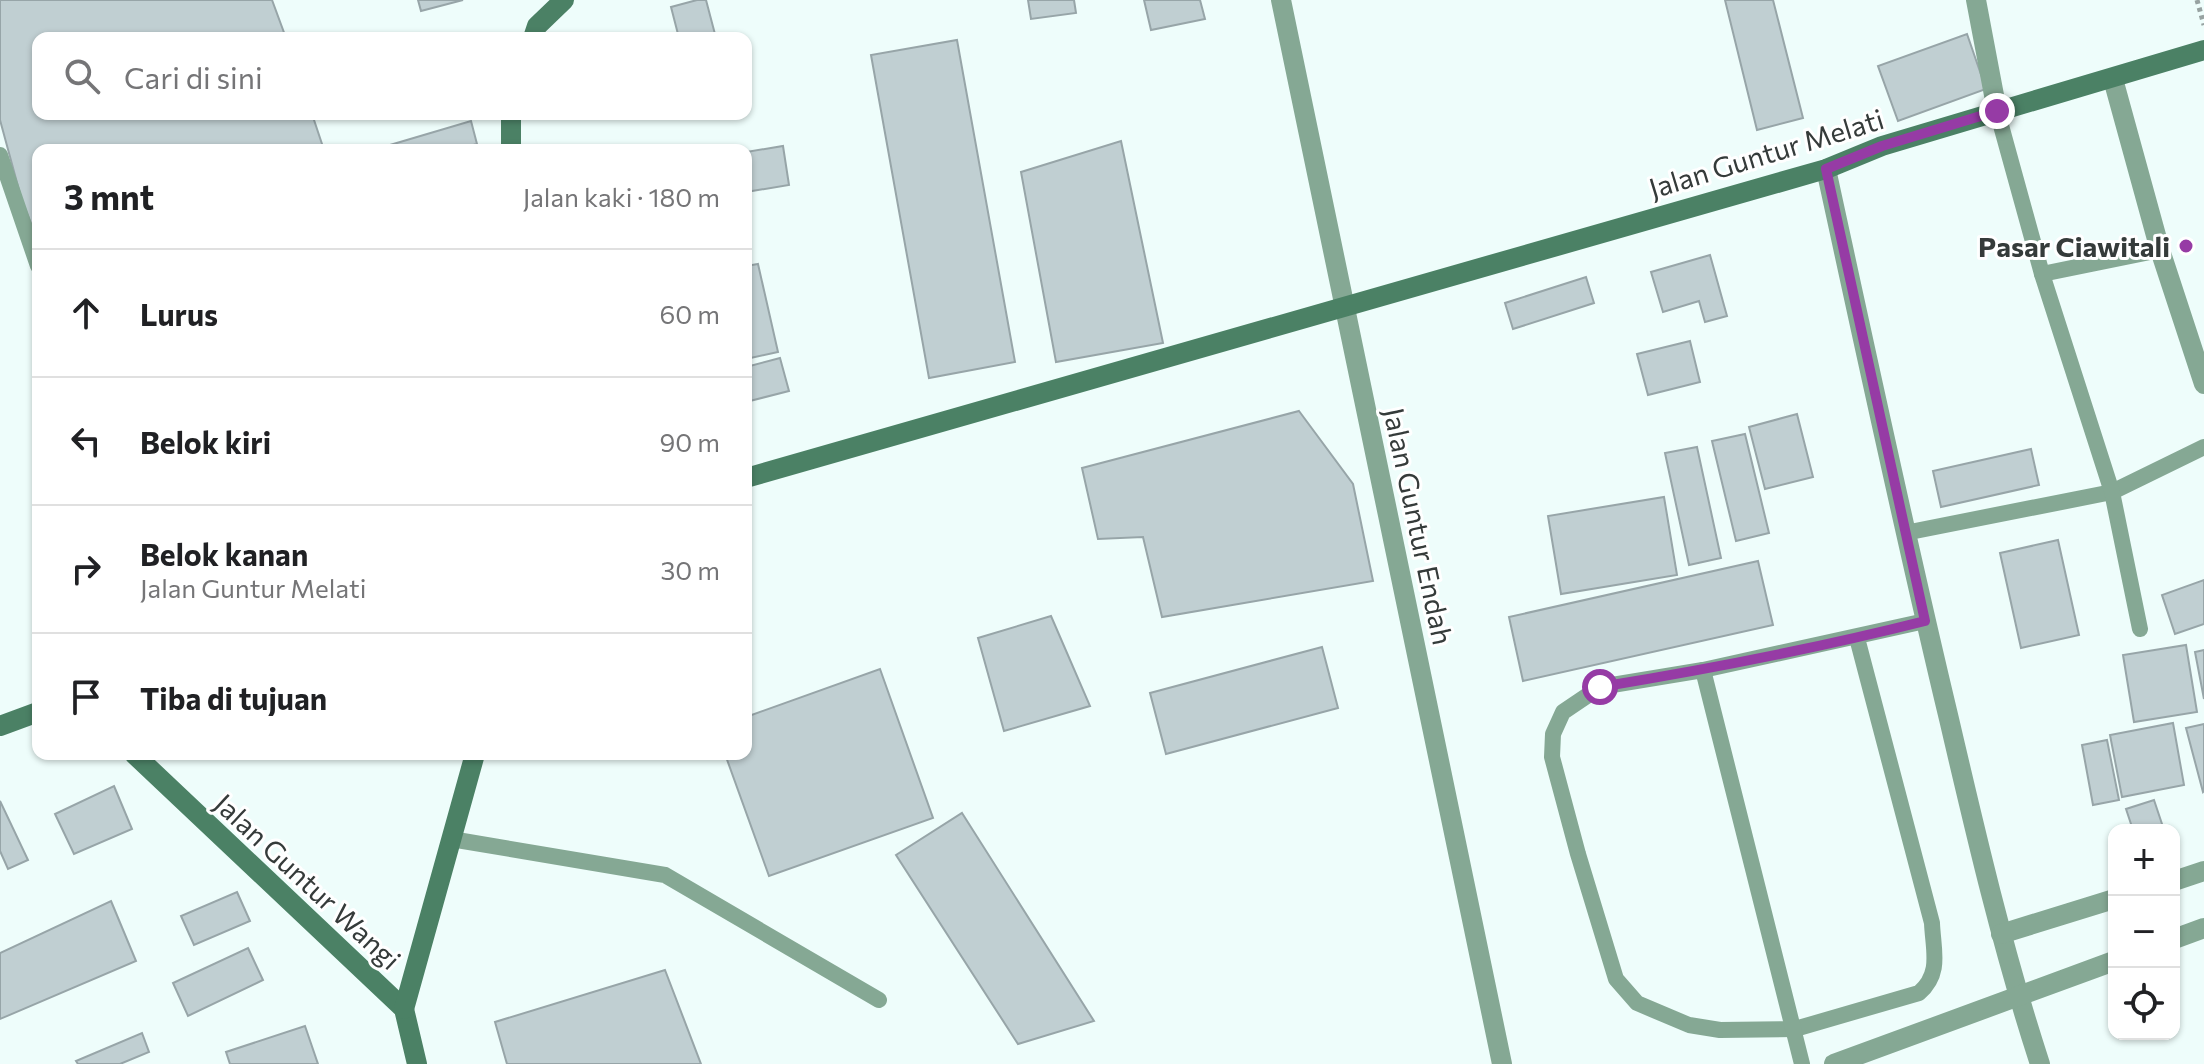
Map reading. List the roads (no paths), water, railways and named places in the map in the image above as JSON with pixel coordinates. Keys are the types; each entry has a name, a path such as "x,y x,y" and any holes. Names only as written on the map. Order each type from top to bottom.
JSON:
{"street":[{"path":"535,32 537,26 564,0"},
{"name":"Jalan Guntur Endah","path":"1281,0 1502,1064"},
{"path":"1976,0 1997,111"},
{"name":"Jalan Guntur Melati","path":"752,476 1826,169 1882,146 2204,50"},
{"path":"2113,79 2160,250 2204,384"},
{"path":"511,120 511,144"},
{"path":"1826,169 1925,621 2001,934 2040,1064"},
{"path":"0,726 32,714"},
{"name":"Jalan Guntur Wangi","path":"140,760 404,1009 417,1064"},
{"path":"404,1009 473,760"},
{"path":"2180,879 2204,871"},
{"path":"2001,934 2108,901"},
{"path":"2180,937 2204,928"},
{"path":"1834,1064 2108,963"}],"lane":[{"path":"1997,111 2042,274 2112,492 2140,629"},
{"path":"0,155 32,248"},
{"path":"2042,274 2160,250"},
{"path":"1905,533 2112,492 2204,447"},
{"path":"1857,638 1932,923 1935,969 1931,981 1919,993 1795,1029 1720,1030 1689,1025 1637,1003 1616,979 1552,757 1553,734 1563,712 1600,687 1703,670 1925,621"},
{"path":"1703,670 1802,1064"},
{"path":"451,839 665,875 879,1000"}],"place":[{"name":"Pasar Ciawitali","path":"2186,246"}]}
